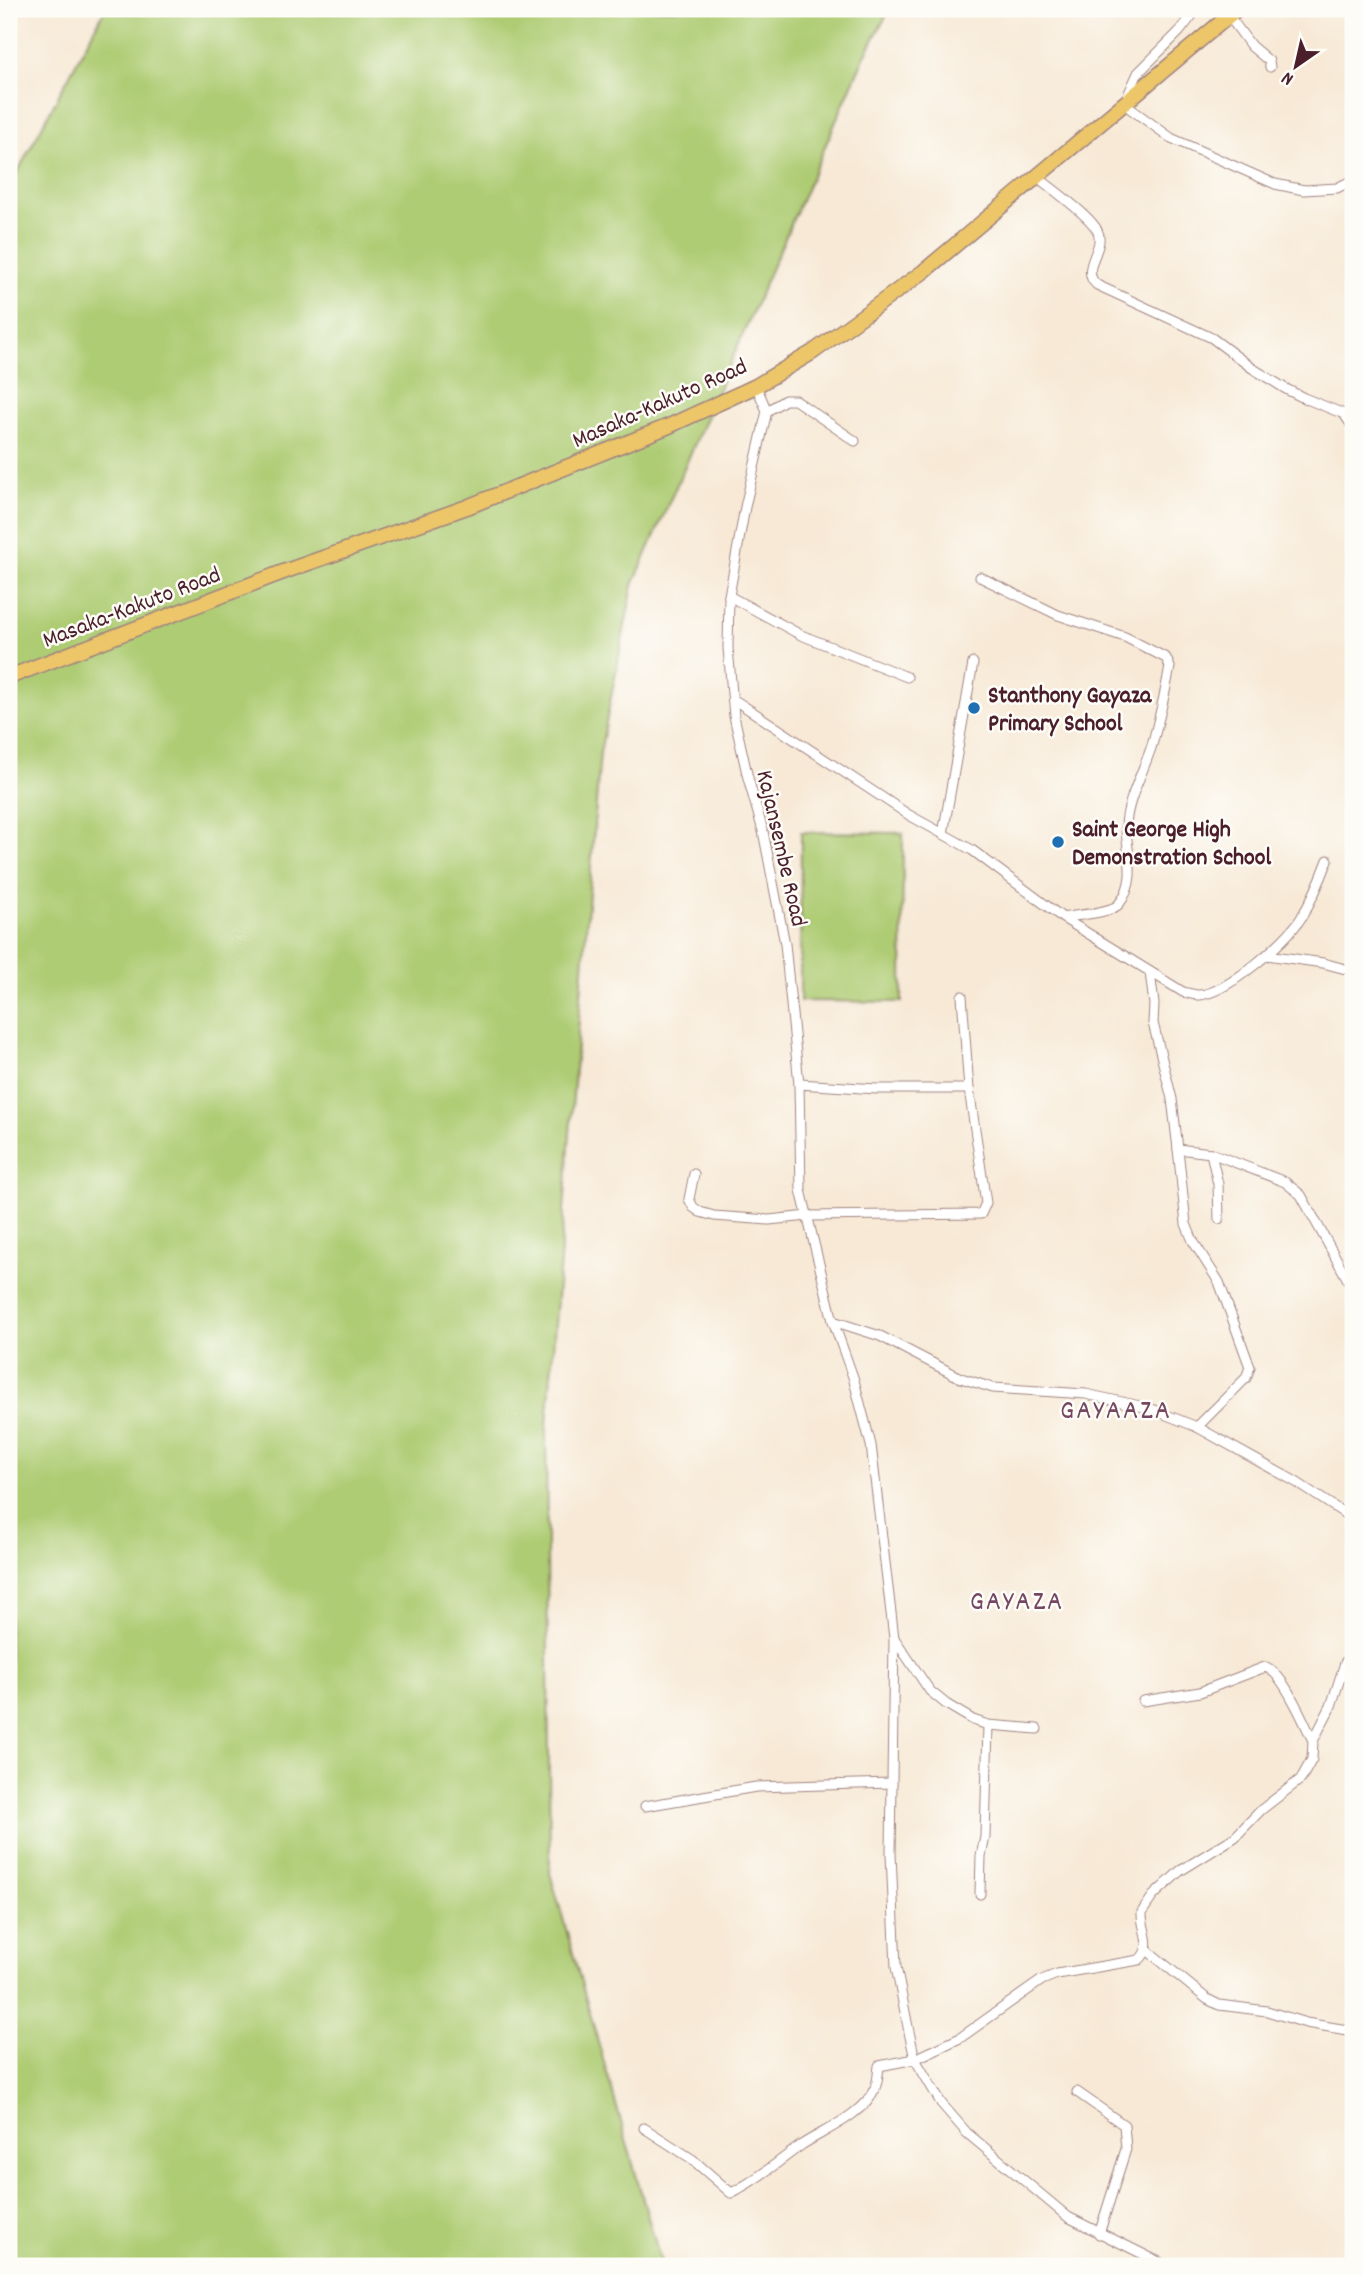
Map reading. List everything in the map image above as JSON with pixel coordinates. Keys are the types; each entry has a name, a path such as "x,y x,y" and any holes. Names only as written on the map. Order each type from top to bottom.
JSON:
{"highway":[{"name":"Masaka-Kakuto Road","path":"9,677 273,576 467,507 669,426 755,386 813,352 883,303 966,237 1233,12"}],"street":[{"path":"1197,9 1180,31 1138,74 1124,104 1171,138 1275,184 1304,190 1337,188 1353,180"},
{"path":"1233,12 1251,46 1269,61 1270,67"},
{"path":"1036,176 1098,231 1100,238 1089,271 1092,281 1097,285 1212,338 1286,389 1344,414 1353,427"},
{"path":"755,386 767,411 785,401 795,400 855,441"},
{"name":"Kajansembe Road","path":"767,411 745,507 729,596 728,648 737,732 763,831 785,944 799,1084 802,1190 833,1321 853,1377 871,1445 894,1638 891,1854 896,1967 915,2059 941,2103 967,2133 1068,2217 1167,2266"},
{"path":"979,577 1058,615 1125,637 1166,658 1170,667 1152,745 1128,813 1126,828 1132,871 1126,892 1118,906 1063,918"},
{"path":"729,596 801,635 907,677"},
{"path":"943,834 973,663"},
{"path":"733,699 909,815 972,850 1063,918 1183,992 1200,995 1214,990 1234,979 1287,937 1301,919 1328,860"},
{"path":"1267,955 1323,963 1353,971"},
{"path":"1150,972 1154,1004 1153,1023 1172,1099 1186,1224 1193,1241 1219,1282 1250,1367 1246,1378 1197,1427"},
{"path":"694,1174 689,1199 693,1208 714,1216 769,1220 808,1216 981,1214 986,1203 969,1089 961,996"},
{"path":"799,1084 877,1089 969,1089"},
{"path":"1178,1149 1212,1153 1286,1182 1301,1195 1353,1289"},
{"path":"1212,1153 1218,1184 1219,1219"},
{"path":"833,1321 880,1336 961,1378 993,1388 1086,1394 1149,1408 1197,1427 1296,1482 1353,1519"},
{"path":"894,1638 930,1691 946,1704 988,1725 1037,1729"},
{"path":"1353,1650 1345,1663 1331,1706 1313,1741 1307,1772 1261,1810 1235,1837 1180,1871 1145,1905 1142,1919 1147,1950 1207,1999 1219,2005 1267,2011 1306,2023 1353,2031"},
{"path":"1143,1702 1200,1692 1265,1667 1270,1668 1304,1720 1313,1741"},
{"path":"980,1894 981,1856 985,1837 988,1725"},
{"path":"645,1806 756,1787 892,1783"},
{"path":"645,2128 692,2159 731,2193 752,2183 804,2144 835,2127 858,2108 875,2089 880,2066 915,2059 960,2038 1042,1980 1057,1974 1139,1960 1147,1950"},
{"path":"1077,2092 1124,2125 1126,2149 1099,2234"}],"green space":[{"path":"105,9 890,9 864,57 633,585 600,753 546,1438 550,1873 662,2266 9,2266 9,188"},
{"path":"801,832 903,833 902,1002 800,1001"}],"place":[{"name":"Stanthony Gayaza Primary School","path":"974,708"},
{"name":"Saint George High Demonstration School","path":"1058,842"}],"district":[{"name":"GAYAAZA","path":"1116,1408"},
{"name":"GAYAZA","path":"1017,1599"}]}
